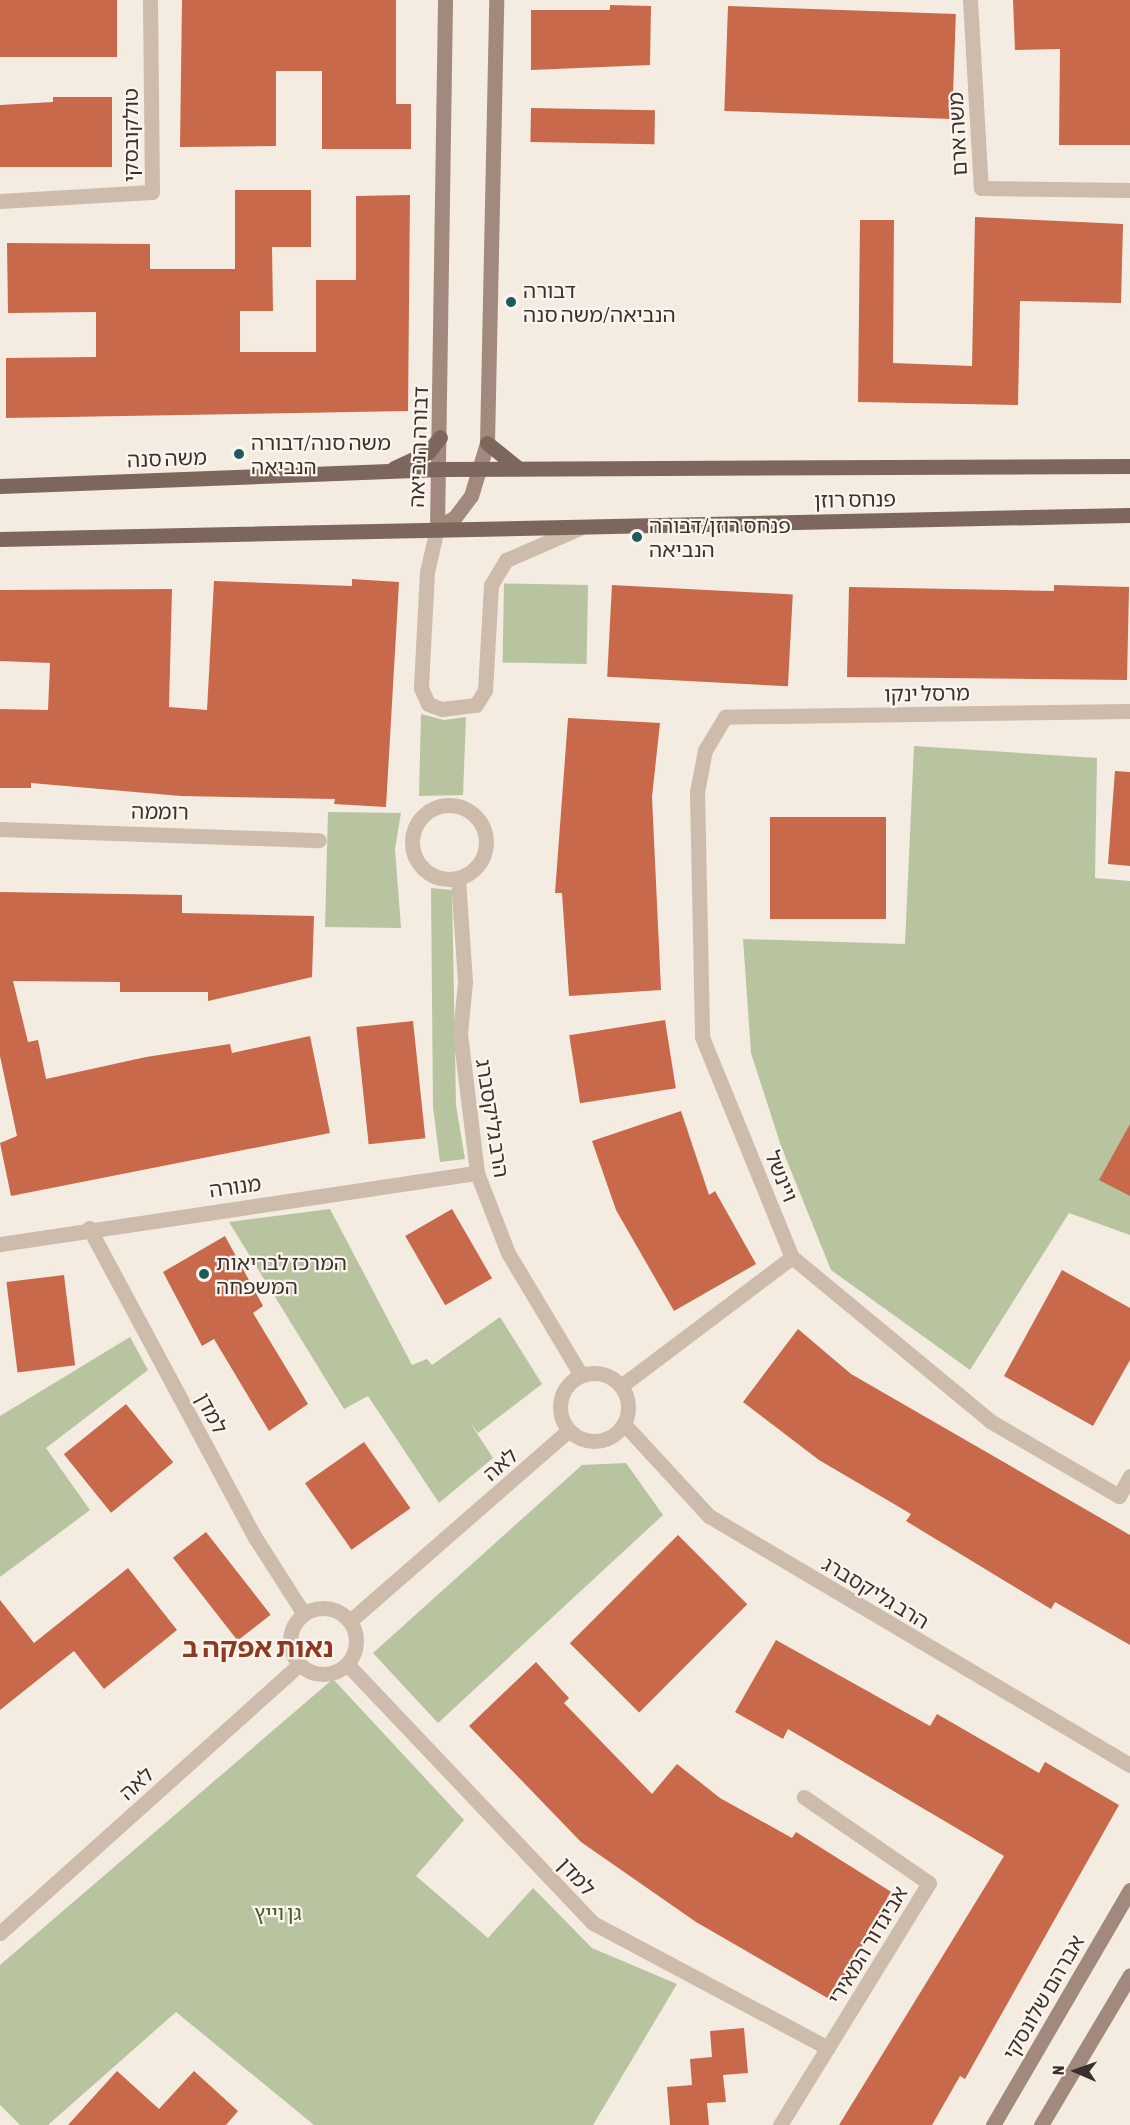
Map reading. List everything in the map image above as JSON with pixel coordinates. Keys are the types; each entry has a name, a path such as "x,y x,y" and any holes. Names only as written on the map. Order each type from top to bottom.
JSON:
{"main road":[{"path":"387,472 428,452 440,437"},
{"path":"487,443 521,469"},
{"name":"פנחס רוזן","path":"480,469 1130,466"},
{"name":"משה סנה","path":"0,486 480,469"},
{"name":"פנחס רוזן","path":"437,528 1130,515"},
{"path":"0,539 437,528"}],"street":[{"name":"טולקובסקי","path":"0,201 152,192 150,0"},
{"name":"דבורה הנביאה","path":"437,528 440,469 445,0"},
{"name":"דבורה הנביאה","path":"437,528 455,517 471,496 487,443 496,0"},
{"name":"משה ארם","path":"970,0 981,188 1130,190"},
{"path":"437,528 427,572 421,688 428,704 442,709 476,705 485,690 491,585 506,560 587,525"},
{"name":"מרסל ינקו","path":"725,717 1130,711"},
{"name":"ויינשל","path":"725,717 705,750 697,792 702,1037 792,1257 990,1421 1119,1496 1130,1476"},
{"path":"436,807 461,807 485,832 478,866 458,879 428,873 412,847 417,823 436,807"},
{"name":"רוממה","path":"0,829 319,840"},
{"name":"הרב גליקסברג","path":"458,879 465,982 460,1034 477,1173 508,1253 581,1375"},
{"name":"מנורה","path":"0,1244 89,1228 477,1173"},
{"name":"למדן","path":"89,1228 256,1539 304,1614"},
{"path":"621,1386 792,1257"},
{"path":"599,1373 621,1386 628,1405 624,1424 599,1442 568,1431 559,1404 567,1386 581,1375 599,1373"},
{"name":"הרב גליקסברג","path":"624,1424 709,1516 1130,1765"},
{"name":"לאה","path":"350,1621 568,1431"},
{"path":"323,1608 350,1621 357,1639 347,1664 329,1674 299,1665 291,1633 304,1614 323,1608"},
{"name":"למדן","path":"347,1664 593,1923 828,2048"},
{"name":"לאה","path":"0,1933 299,1665"},
{"name":"אביגדור המאירי","path":"780,2125 929,1883 804,1797"},
{"name":"אברהם שלונסקי","path":"993,2125 1130,1890"},
{"path":"1041,2125 1130,1975"}],"green space":[{"path":"504,584 588,585 587,664 503,663"},
{"path":"421,714 444,720 466,717 463,795 419,796"},
{"path":"914,746 1097,758 1095,878 1130,881 1130,1235 1069,1213 970,1370 831,1270 781,1146 751,1053 743,939 905,944"},
{"path":"328,812 401,813 395,849 401,928 325,927"},
{"path":"431,888 452,890 456,1105 465,1159 440,1162 433,1107"},
{"path":"330,1209 412,1365 427,1359 432,1365 500,1317 542,1384 478,1433 469,1421 493,1458 439,1503 368,1396 344,1409 229,1222"},
{"path":"130,1337 148,1370 46,1448 90,1510 0,1577 0,1416"},
{"path":"626,1463 663,1515 438,1723 373,1653 582,1465"},
{"name":"גן וייץ","path":"333,1679 464,1820 416,1876 488,1938 533,1888 592,1948 677,1984 593,2125 314,2125 176,2012 48,2125 20,2125 0,2105 0,1965"}],"building":[{"path":"0,0 117,0 117,57 0,57"},
{"path":"182,0 396,0 396,104 411,104 411,149 322,149 322,71 276,71 276,146 180,147"},
{"path":"1013,0 1130,0 1130,145 1059,145 1060,49 1015,50"},
{"path":"610,5 651,6 650,65 531,70 531,10 610,10"},
{"path":"728,6 956,14 952,119 724,111"},
{"path":"53,97 112,97 112,167 0,167 0,105 53,102"},
{"path":"531,108 655,110 654,144 530,142"},
{"path":"235,190 311,190 311,247 272,247 273,311 240,311 240,352 316,352 316,280 356,280 356,196 410,195 408,411 6,418 6,358 96,357 96,312 8,313 7,243 150,244 150,269 235,269"},
{"path":"975,217 1123,224 1121,303 1020,301 1018,405 858,402 860,220 894,220 893,363 972,366"},
{"path":"352,579 399,582 386,807 334,804 335,799 181,796 31,783 31,788 0,788 0,709 48,710 50,663 0,661 0,590 172,589 169,707 207,710 214,581 352,586"},
{"path":"612,585 793,594 788,686 607,677"},
{"path":"1054,585 1129,587 1127,680 847,677 849,587 1054,591"},
{"path":"568,718 660,723 652,797 661,990 569,996 562,893 555,893"},
{"path":"1115,771 1130,772 1130,866 1108,864"},
{"path":"770,817 886,817 886,919 770,919"},
{"path":"0,892 182,895 182,913 314,916 312,977 208,1001 208,992 120,992 120,982 13,981 28,1042 38,1040 46,1079 146,1057 230,1044 232,1053 310,1036 330,1133 11,1196 0,1143 17,1136 0,1056"},
{"path":"665,1020 676,1088 580,1103 569,1035"},
{"path":"413,1021 425,1138 369,1144 356,1027"},
{"path":"681,1111 709,1195 715,1191 756,1264 674,1311 616,1210 592,1141"},
{"path":"1130,1124 1130,1196 1099,1180"},
{"path":"452,1209 492,1278 445,1305 405,1236"},
{"path":"225,1236 263,1306 253,1313 308,1404 269,1431 214,1339 202,1346 163,1272"},
{"path":"1062,1270 1130,1308 1130,1360 1093,1426 1004,1376"},
{"path":"64,1275 75,1365 18,1372 6,1282"},
{"path":"798,1329 851,1374 1130,1535 1130,1645 1055,1602 1051,1609 906,1521 911,1514 819,1460 743,1402"},
{"path":"126,1404 173,1462 111,1513 64,1454"},
{"path":"364,1442 410,1508 351,1550 305,1483"},
{"path":"206,1532 271,1615 238,1641 173,1558"},
{"path":"678,1535 747,1604 639,1712 570,1643"},
{"path":"128,1568 177,1630 104,1689 74,1651 0,1710 0,1600 34,1643"},
{"path":"776,1640 930,1726 937,1714 1039,1773 1045,1762 1119,1805 965,2079 960,2076 932,2125 839,2125 1004,1856 788,1729 783,1739 735,1712"},
{"path":"536,1662 569,1698 564,1703 652,1794 677,1764 720,1798 792,1838 796,1832 893,1893 831,2000 696,1922 581,1842 469,1726"},
{"path":"744,2028 748,2073 723,2075 726,2102 707,2103 709,2125 670,2125 667,2087 692,2085 690,2059 712,2057 710,2031"},
{"path":"117,2071 159,2109 194,2071 238,2111 226,2125 68,2125"}],"place":[{"name":"דבורה הנביאה/משה סנה","path":"511,302"},
{"name":"משה סנה/דבורה הנביאה","path":"239,454"},
{"name":"פנחס רוזן/דבורה הנביאה","path":"637,537"},
{"name":"המרכז לבריאות המשפחה","path":"204,1274"}],"district":[{"name":"נאות אפקה ב","path":"258,1648"}]}
